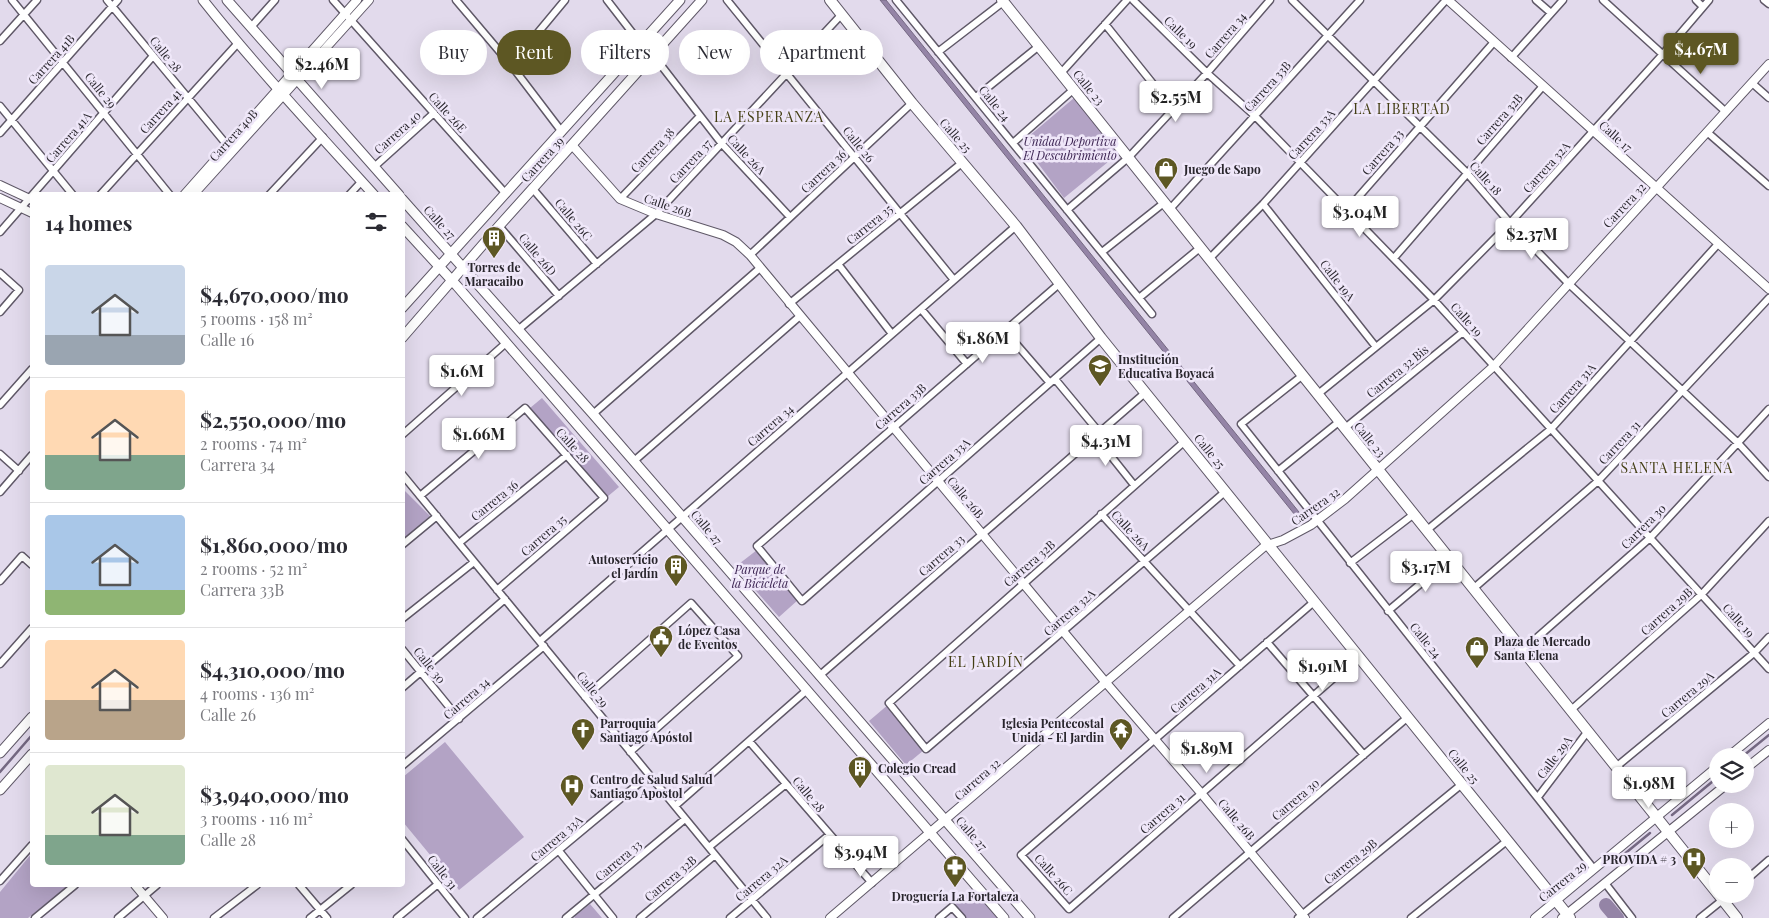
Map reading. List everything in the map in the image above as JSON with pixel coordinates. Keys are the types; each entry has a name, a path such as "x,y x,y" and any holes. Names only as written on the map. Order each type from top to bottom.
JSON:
{"main road":[{"path":"203,0 238,43 371,192"},
{"path":"228,0 396,192"},
{"name":"Carrera 39","path":"653,30 680,0"},
{"name":"Carrera 39","path":"669,37 702,0"},
{"name":"Calle 25","path":"830,0 912,104 1016,226 1101,338 1508,840 1556,900 1566,917"},
{"name":"Calle 23","path":"1002,1 1303,374 1668,832 1709,880"},
{"name":"Carrera 39","path":"405,305 613,75"},
{"name":"Carrera 39","path":"405,335 499,226 635,75"},
{"name":"Calle 27","path":"405,202 465,267 1030,918"},
{"path":"405,229 453,281 1004,918"},
{"path":"0,753 30,719"},
{"path":"0,790 30,760"},
{"name":"Calle 23","path":"1727,903 1737,918"}],"street":[{"name":"Calle 29","path":"12,0 105,112 168,192"},
{"path":"0,42 37,0"},
{"name":"Calle 28","path":"107,0 227,146"},
{"name":"Carrera 41B","path":"0,133 118,0"},
{"path":"251,27 275,0"},
{"name":"Calle 26E","path":"333,0 506,194"},
{"name":"Carrera 40B","path":"295,77 357,0"},
{"name":"Carrera 40B","path":"187,192 227,146 351,21 369,0"},
{"path":"456,0 497,49"},
{"path":"540,30 566,0"},
{"path":"607,0 630,30"},
{"name":"Calle 26","path":"727,0 760,40"},
{"name":"Calle 24","path":"896,0 1152,314"},
{"path":"1061,73 1127,0"},
{"name":"Calle 19","path":"1133,0 1207,73 1255,116 1434,300 1769,669"},
{"name":"Carrera 34","path":"1067,210 1129,157 1174,110 1270,0"},
{"name":"Calle 18","path":"1292,0 1468,173 1510,223 1568,283 1628,342 1738,443 1769,476"},
{"name":"Carrera 33B","path":"1102,252 1167,205 1255,116 1360,0"},
{"name":"Calle 17","path":"1447,0 1769,289"},
{"name":"Carrera 33A","path":"1210,258 1263,204 1447,0"},
{"path":"1536,0 1551,14"},
{"path":"1511,58 1563,0"},
{"path":"1603,0 1726,112"},
{"path":"1696,0 1703,7"},
{"name":"Carrera 32A","path":"1318,394 1434,300 1510,223 1709,0"},
{"path":"1764,0 1769,4"},
{"path":"938,52 1002,1"},
{"name":"Carrera 37","path":"827,30 842,14"},
{"path":"1105,24 1174,110"},
{"name":"Carrera 33","path":"1346,210 1494,42"},
{"name":"Carrera 41","path":"103,192 238,43"},
{"path":"976,97 1039,46"},
{"name":"Carrera 41A","path":"37,192 154,56"},
{"name":"Carrera 32","path":"830,918 932,833 1265,546 1294,534 1345,499 1494,366 1769,64"},
{"path":"518,75 562,132"},
{"name":"Calle 26A","path":"668,75 722,144 790,217"},
{"name":"Carrera 37","path":"519,329 656,214 785,75"},
{"name":"Calle 26","path":"789,75 954,280"},
{"path":"1752,83 1769,98"},
{"name":"Carrera 32B","path":"1394,258 1543,86"},
{"path":"1013,143 1074,89"},
{"name":"Carrera 40B","path":"196,192 281,92"},
{"name":"Carrera 36","path":"750,254 912,104"},
{"path":"0,106 71,192"},
{"name":"Carrera 40","path":"374,167 434,113"},
{"name":"Carrera 38","path":"620,200 700,116"},
{"path":"1708,132 1769,186"},
{"path":"272,192 323,137"},
{"name":"Calle 26B","path":"572,145 620,200 656,214 722,235 736,242 750,254 789,304 1250,852 1302,917"},
{"name":"Carrera 35","path":"789,304 963,162"},
{"path":"352,192 362,181"},
{"path":"0,185 30,199"},
{"name":"Calle 26C","path":"533,189 597,264"},
{"path":"0,198 30,212"},
{"name":"Carrera 41A","path":"0,232 30,200"},
{"name":"Calle 19A","path":"1263,204 1376,347"},
{"name":"Calle 26D","path":"499,226 559,296"},
{"name":"Carrera 34","path":"405,764 459,719 668,529 1016,226"},
{"name":"Carrera 31A","path":"1427,530 1551,429 1718,244"},
{"path":"1139,298 1201,247"},
{"path":"838,264 892,334"},
{"path":"593,414 760,268"},
{"path":"0,273 19,290 0,312"},
{"name":"Carrera 33B","path":"802,601 757,546 1059,284"},
{"name":"Carrera 31","path":"1474,588 1598,481 1769,298"},
{"path":"921,309 967,364"},
{"path":"634,461 800,316"},
{"path":"1005,330 1097,434 1134,485"},
{"name":"Carrera 32 Bis","path":"1278,471 1343,425 1463,332"},
{"name":"Carrera 33A","path":"802,601 1101,338"},
{"path":"405,432 506,343"},
{"path":"0,405 30,371"},
{"name":"Calle 24","path":"1303,374 1241,424 1278,471 1314,522 1350,563 1594,869"},
{"name":"Carrera 33","path":"819,676 1146,392"},
{"name":"Calle 28","path":"420,496 524,408 604,498"},
{"name":"Carrera 30","path":"1523,650 1650,538 1769,408"},
{"name":"Carrera 32B","path":"926,750 889,703 1185,441"},
{"path":"0,454 19,471"},
{"name":"Carrera 36","path":"459,543 567,455"},
{"path":"0,492 30,457"},
{"name":"Calle 29","path":"405,478 767,918"},
{"name":"Carrera 32A","path":"926,750 1226,491"},
{"name":"Carrera 35","path":"497,590 604,498"},
{"name":"Calle 26A","path":"1101,514 1240,666"},
{"path":"1350,563 1414,514"},
{"path":"405,543 437,516"},
{"name":"Carrera 29B","path":"1571,710 1701,595 1769,520"},
{"path":"0,581 22,556 30,563"},
{"path":"1388,611 1450,559"},
{"path":"405,617 474,562"},
{"path":"405,686 505,599"},
{"name":"Carrera 31A","path":"1021,855 1315,600"},
{"path":"585,697 691,603 738,656 630,752"},
{"path":"0,664 30,630"},
{"name":"Carrera 29A","path":"1616,767 1754,653 1769,637"},
{"path":"1267,642 1364,755"},
{"name":"Calle 30","path":"405,652 459,719"},
{"name":"Carrera 31","path":"1069,909 1359,656"},
{"path":"675,806 807,690"},
{"name":"Carrera 30","path":"1173,918 1408,717"},
{"path":"1739,748 1769,723"},
{"name":"Calle 29A","path":"1538,797 1588,731"},
{"name":"Calle 28","path":"749,741 872,883"},
{"path":"1754,762 1769,750"},
{"name":"Carrera 29","path":"1535,918 1709,773"},
{"name":"Carrera 33A","path":"477,918 650,775"},
{"name":"Carrera 32B","path":"708,847 786,784"},
{"name":"Carrera 29B","path":"1302,917 1462,784"},
{"path":"1566,917 1716,793"},
{"name":"Carrera 33","path":"566,918 685,818"},
{"name":"Carrera 32A","path":"730,918 829,835"},
{"path":"1411,918 1508,840"},
{"name":"Calle 31","path":"405,843 465,918"},
{"path":"0,881 30,848"},
{"path":"559,850 612,918"},
{"name":"Carrera 32B","path":"640,918 715,855"},
{"name":"Calle 26C","path":"1021,855 1069,909"},
{"path":"1754,873 1769,860"},
{"path":"1605,883 1632,918"},
{"path":"397,918 438,884"},
{"path":"34,918 73,887"},
{"path":"137,887 163,918"},
{"path":"118,918 155,887"},
{"path":"214,918 253,887"},
{"path":"301,887 327,918"},
{"path":"310,918 349,887"},
{"path":"1700,918 1714,903"},
{"path":"939,918 952,908 961,918"}],"green space":[{"name":"Unidad Deportiva El Descubrimiento","path":"1074,98 1119,153 1064,198 1022,142"},
{"path":"542,398 619,487 607,497 530,408"},
{"path":"405,491 430,516 405,537"},
{"name":"Parque de la Bicicleta","path":"757,550 798,600 779,617 735,567"},
{"path":"889,704 924,750 906,765 869,721"},
{"path":"445,742 524,837 459,890 405,824 405,775"},
{"path":"30,855 30,887 67,887 28,918 0,918 0,892"},
{"path":"976,885 1004,918 962,918 952,907"},
{"path":"590,904 602,918 574,917"}],"shaded area":[{"path":"880,0 886,0 1303,517 1299,520"}],"waterway":[{"path":"1753,748 1769,735"},
{"path":"0,772 30,737"},
{"path":"1672,815 1709,784"},
{"path":"1611,865 1650,833"},
{"path":"1606,905 1617,918"}],"place":[{"name":"Juego de Sapo","path":"1166,190"},
{"name":"Torres de Maracaibo","path":"494,259"},
{"name":"Institución Educativa Boyacá","path":"1100,387"},
{"name":"Autoservicio el Jardín","path":"676,587"},
{"name":"López Casa de Eventos","path":"661,658"},
{"name":"Plaza de Mercado Santa Elena","path":"1477,669"},
{"name":"Parroquia Santiago Apóstol","path":"583,751"},
{"name":"Iglesia Pentecostal Unida - El Jardin","path":"1121,751"},
{"name":"Colegio Cread","path":"860,789"},
{"name":"Centro de Salud Salud Santiago Apostol","path":"572,807"},
{"name":"PROVIDA # 3","path":"1694,880"},
{"name":"Droguería La Fortaleza","path":"955,888"}],"district":[{"name":"LA LIBERTAD","path":"1402,108"},
{"name":"LA ESPERANZA","path":"769,116"},
{"name":"SANTA HELENA","path":"1677,467"},
{"name":"EL JARDÍN","path":"986,661"}]}
